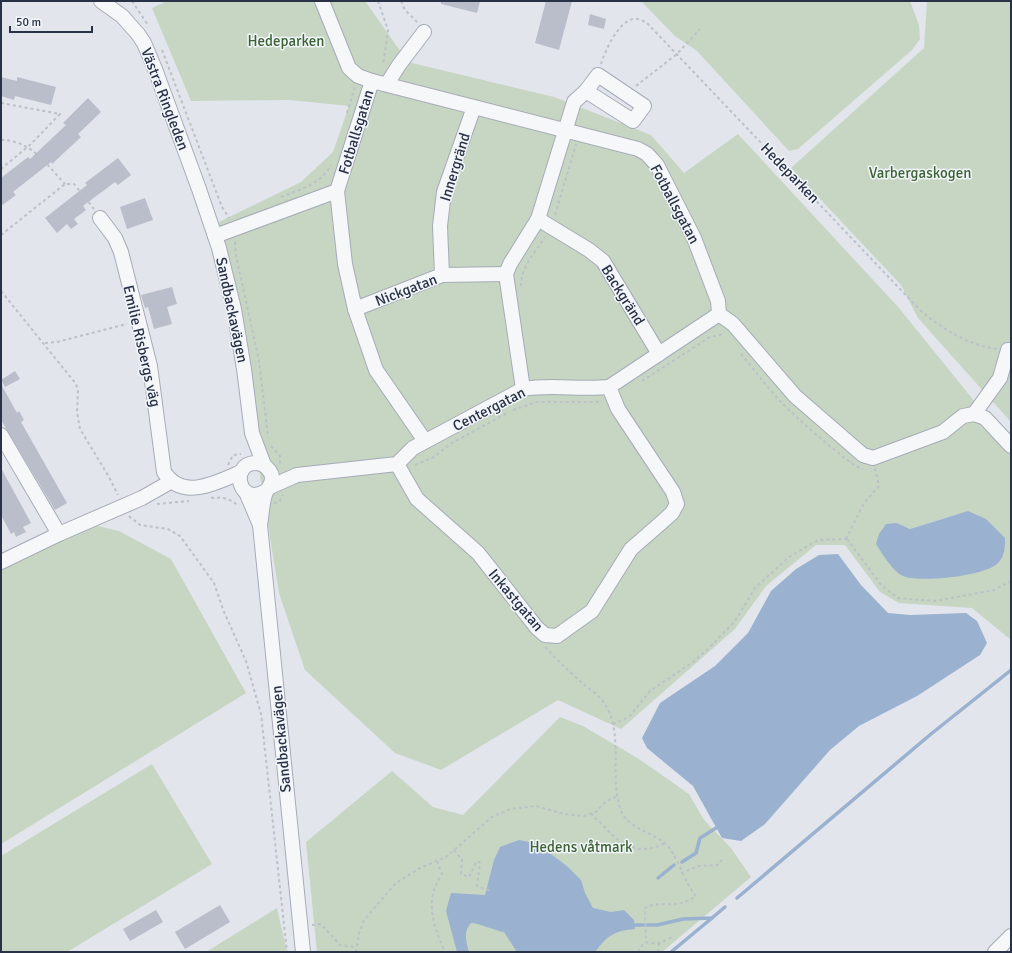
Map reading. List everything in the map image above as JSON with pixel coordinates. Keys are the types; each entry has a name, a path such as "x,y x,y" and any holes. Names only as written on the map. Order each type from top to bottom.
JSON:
{"street":[{"name":"Västra Ringleden","path":"101,1 122,16 144,43 199,189"},
{"path":"322,1 348,68 358,76 372,81"},
{"path":"390,80 424,32"},
{"path":"529,388 506,274 510,264 538,219 574,102 598,75 644,106 634,121 586,90"},
{"name":"Fotballsgatan","path":"215,236 337,192 372,81 390,80 474,107 638,149 647,154 657,165 694,238 725,318"},
{"name":"Innergränd","path":"442,275 440,226 444,192 474,107"},
{"name":"Sandbackavägen","path":"199,189 215,236 237,322 252,433 266,467"},
{"path":"337,192 345,264 355,308 376,370 425,441"},
{"name":"Emilie Risbergs väg","path":"100,218 115,238 120,252 153,382 164,472 170,482"},
{"name":"Backgränd","path":"538,219 589,250 602,261 659,354"},
{"name":"Nickgatan","path":"355,308 442,275 506,274"},
{"path":"611,392 659,354 725,318 795,396 863,455 874,458 943,432 963,416 974,414 985,418 1011,446"},
{"path":"974,414 1000,378 1010,350"},
{"name":"Centergatan","path":"399,468 413,448 529,388 593,388 611,392"},
{"name":"Inkastgatan","path":"399,468 417,500 478,553 537,628 545,635 557,636 592,611 631,549 672,513 676,504 673,492 618,409 611,392"},
{"name":"Sandbackavägen","path":"242,470 252,433"},
{"path":"1,435 59,534"},
{"path":"1,562 159,489 170,482 183,488 213,484 254,463 297,475 399,468"},
{"path":"266,467 272,477 268,489"},
{"path":"242,470 240,483 244,490"},
{"path":"213,484 244,490 257,495 297,475"},
{"name":"Sandbackavägen","path":"268,489 260,525 303,952"},
{"name":"Sandbackavägen","path":"244,490 260,525"},
{"path":"995,952 1011,936"}],"path":[{"path":"378,1 388,30 382,72 390,80"},
{"path":"401,1 405,10 415,19 424,32"},
{"name":"Hedeparken","path":"598,75 604,53 610,41 622,26 632,19 640,19 648,23 923,312 954,334 989,348 1010,350"},
{"path":"626,94 677,54 700,29"},
{"path":"346,118 358,76"},
{"path":"1,103 60,114 28,147 1,169"},
{"path":"521,287 521,280 528,261 550,227 578,134"},
{"path":"1,140 9,140 28,147 36,152 65,184"},
{"path":"280,198 316,183 326,174 334,161"},
{"path":"1,235 65,184 74,184 100,218"},
{"path":"229,218 236,215"},
{"path":"1,291 45,343 76,384 78,390 77,412 80,428 109,477 129,516 140,525 168,529 180,536 214,583 224,612 246,661 261,714 287,952"},
{"path":"637,385 710,336 724,334 725,318"},
{"path":"45,343 57,342 138,320"},
{"path":"740,352 780,401 799,419 848,461 860,469 865,469"},
{"path":"529,388 537,402"},
{"path":"399,468 434,457 450,444 514,409 537,402 596,402 611,392"},
{"path":"846,539 864,503 879,486 875,467 870,469"},
{"path":"846,539 882,586 898,598 935,601 994,590 1011,581"},
{"path":"613,724 629,717 650,691 692,662 709,648 735,620 755,588 789,557 818,540 846,539"},
{"path":"544,646 601,699 608,710 613,724 620,808 626,819 635,827 650,833 669,847 681,873 696,896 681,905 651,905 645,908 644,915 646,942"},
{"path":"356,952 356,947 364,920 396,883 420,868 446,857 492,817 510,809 536,806 564,814 584,816 596,812 606,800 618,796"},
{"path":"591,813 611,836 622,843 646,850 655,848 665,843"},
{"path":"454,850 462,860 461,874 469,877 477,861 480,863 477,886 491,891"},
{"path":"681,873 698,866 717,865 724,858"},
{"path":"437,861 442,874 431,899 431,910 445,952"},
{"path":"307,925 321,924 340,945 356,947"},
{"path":"638,952 642,944 646,942 659,943 674,936"},
{"path":"658,952 659,943"}],"green space":[{"path":"167,1 365,1 408,62 554,97 651,135 684,173 738,134 899,308 975,402 1011,436 1011,640 972,608 899,603 880,592 845,545 816,545 766,586 735,629 621,729 558,700 441,770 395,753 305,670 279,593 219,222 301,182 333,152 349,106 290,100 191,101 152,8","holes":["968,511 876,544 897,523 910,529"]},
{"path":"641,1 910,1 919,25 920,39 912,50 798,149 789,151 697,51 675,36"},
{"name":"Varbergaskogen","path":"927,1 1011,1 1011,422 918,318 901,285 791,168 924,48"},
{"path":"72,520 119,531 171,559 246,693 1,844 1,557"},
{"name":"Hedens våtmark","path":"560,717 583,726 639,759 689,794 704,820 731,848 751,877 662,952 317,952 306,842 392,771 433,807 463,815"},
{"path":"152,764 212,864 67,952 1,952 1,856"},
{"path":"277,908 287,952 206,952"}],"water":[{"path":"968,511 986,519 1005,538 1005,548 1000,561 990,568 979,572 935,579 909,578 894,570 876,544 879,534 886,524 897,523 910,529"},
{"path":"838,554 861,585 888,613 910,615 966,613 977,621 987,643 980,655 917,696 859,726 830,750 765,824 741,841 722,838 693,786 647,748 642,738 660,703 715,666 748,633 771,591 796,569 819,555"},
{"path":"519,840 538,844 568,867 581,880 585,893 593,908 611,912 624,910 634,920 635,929 622,931 612,935 595,952 517,952 504,932 471,923 468,926 466,933 469,952 457,952 446,911 451,893 485,895 494,860 500,847"}],"building":[{"path":"441,1 480,1 477,13 441,4"},
{"path":"546,1 572,1 559,50 535,43"},
{"path":"590,14 606,19 604,29 588,25"},
{"path":"1,77 17,81 17,77 56,87 51,105 15,96 14,100 1,96"},
{"path":"88,98 101,112 78,134 81,137 52,164 51,162 13,192 16,195 1,206 1,178 28,157 30,159 66,125 63,123"},
{"path":"118,158 131,175 118,185 115,182 83,206 86,210 74,219 78,224 71,229 67,224 57,233 45,218 87,185 85,183"},
{"path":"145,198 153,220 127,229 120,207"},
{"path":"172,287 177,304 167,307 172,324 154,329 148,307 145,308 141,295"},
{"path":"15,371 20,379 5,387 1,380"},
{"path":"1,384 17,413 19,411 24,420 21,422 67,503 55,510 1,420"},
{"path":"1,468 31,523 23,527 26,532 16,537 14,532 11,534 1,515"},
{"path":"220,905 230,922 185,949 175,932"},
{"path":"156,910 163,922 130,941 123,929"}],"waterway":[{"path":"737,898 931,734 1011,670"},
{"path":"682,862 696,853 700,838 716,828"},
{"path":"658,878 674,865"},
{"path":"631,925 657,925 683,919 712,918 725,907"},
{"path":"671,952 712,918"}]}
